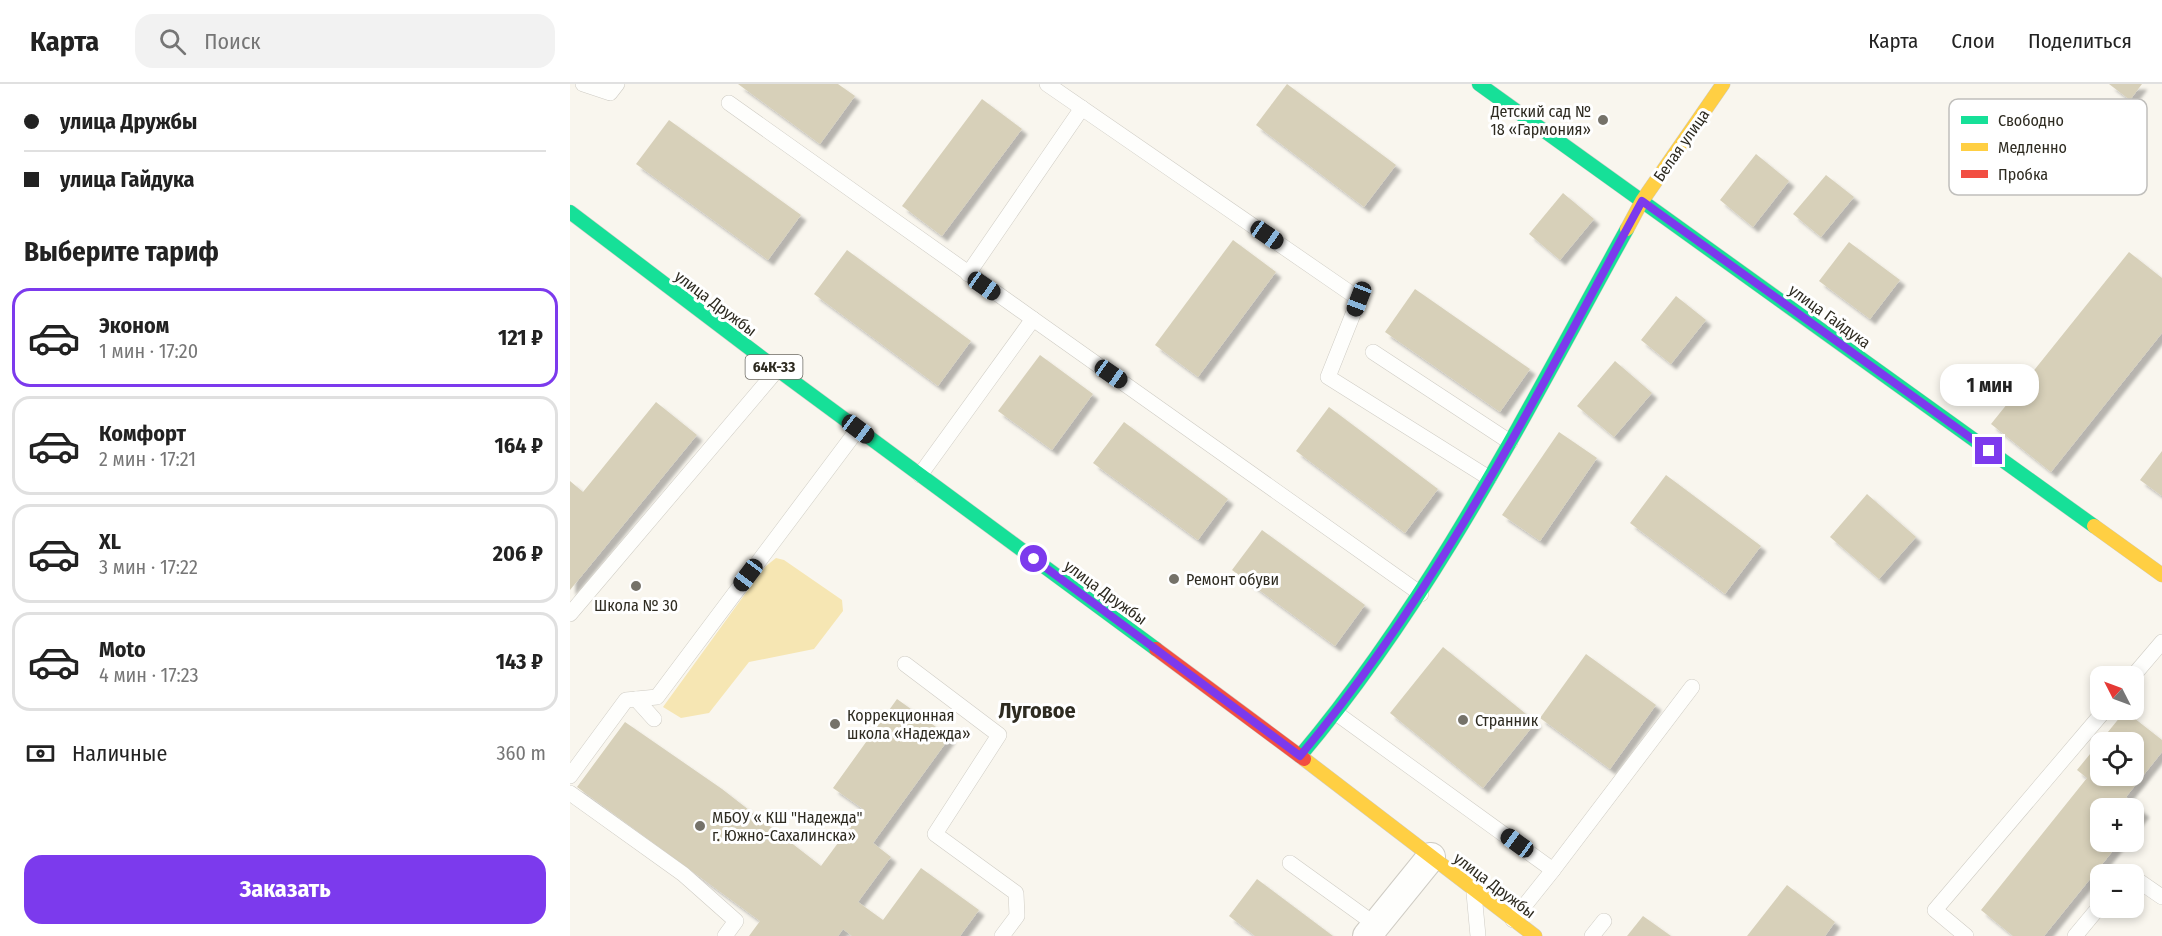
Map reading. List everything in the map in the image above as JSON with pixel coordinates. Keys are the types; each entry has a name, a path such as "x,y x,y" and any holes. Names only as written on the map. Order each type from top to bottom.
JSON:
{"street":[{"name":"улица Гайдука","path":"1479,84 2162,575"},
{"name":"Белая улица","path":"1300,756 1336,713 1421,594 1510,442 1642,201 1723,84"},
{"name":"улица Дружбы","path":"570,212 777,370 1300,756 1535,936"},
{"path":"1371,930 1431,857"}],"lane":[{"path":"583,84 610,93 617,84"},
{"path":"1047,84 1359,299 1329,376 1489,478"},
{"path":"729,103 1421,594"},
{"path":"968,274 1082,108"},
{"path":"920,475 1033,319"},
{"path":"1373,352 1510,442"},
{"path":"570,614 777,370"},
{"path":"570,776 626,700 657,698 858,429"},
{"path":"2142,666 2162,642"},
{"path":"905,664 999,735 935,834 1016,893 1017,916 1002,936"},
{"path":"1513,920 1692,687"},
{"path":"636,699 654,719"},
{"path":"1336,713 1553,870"},
{"path":"1966,936 1935,910 2096,720"},
{"path":"570,793 683,874 736,921 725,936"},
{"path":"1290,863 1371,930"},
{"path":"2144,885 2162,897"},
{"path":"1474,890 1478,936"},
{"path":"2075,936 2090,918"},
{"path":"1592,936 1604,921"}],"shaded area":[{"path":"776,558 784,560 842,600 843,611 814,649 749,662 709,713 681,718 663,707 753,583 766,566"}],"building":[{"path":"738,84 838,84 855,96 820,144"},
{"path":"1287,84 1396,165 1364,207 1256,125"},
{"path":"2109,84 2142,84 2129,99"},
{"path":"982,99 1022,129 942,236 902,206"},
{"path":"669,120 801,215 768,260 636,164"},
{"path":"1756,154 1789,181 1753,227 1720,200"},
{"path":"1826,175 1854,197 1821,237 1793,214"},
{"path":"1563,193 1594,219 1560,260 1529,234"},
{"path":"1233,240 1276,272 1198,377 1155,345"},
{"path":"1849,242 1900,280 1870,319 1819,281"},
{"path":"847,250 971,341 938,386 814,294"},
{"path":"2129,252 2162,278 2162,333 2051,472 1991,424"},
{"path":"1415,289 1530,369 1500,412 1385,332"},
{"path":"1676,296 1706,320 1671,364 1641,340"},
{"path":"1040,355 1093,394 1052,450 998,411"},
{"path":"1615,361 1652,393 1614,437 1577,406"},
{"path":"656,402 697,435 570,590 570,481 583,492"},
{"path":"1329,407 1438,489 1405,533 1296,451"},
{"path":"1124,422 1228,499 1198,540 1093,463"},
{"path":"1559,432 1597,458 1540,541 1502,515"},
{"path":"2162,451 2162,496 2140,480"},
{"path":"1666,475 1761,546 1725,594 1630,523"},
{"path":"1867,494 1916,537 1879,579 1830,537"},
{"path":"1262,530 1365,605 1335,646 1232,570"},
{"path":"1443,647 1536,722 1483,788 1390,713"},
{"path":"1586,654 1656,705 1610,769 1540,718"},
{"name":"МБОУ « КШ \"Надежда\" г. Южно-Сахалинска»","path":"897,699 950,737 873,843 891,857 858,902 883,920 921,868 979,910 960,936 852,936 843,929 838,936 749,936 760,921 577,787 625,722 722,789 821,866 863,809 833,788"},
{"path":"2118,720 2136,720 2162,740 2162,752 2144,774 2144,732 2108,732"},
{"path":"2090,754 2090,786 2135,786 2127,798 2090,798 2090,852 2112,852 2102,864 2090,864 2090,879 2044,936 2013,936 1981,910 2087,778 2077,770"},
{"path":"1257,879 1333,936 1255,936 1229,916"},
{"path":"1787,885 1835,922 1825,936 1747,936"},
{"path":"1643,916 1671,936 1627,936"}],"traffic: fast":[{"path":"1479,84 2094,526"},
{"path":"570,212 782,373 1156,649"},
{"path":"1300,756 1394,632 1436,567 1515,433 1627,229"}],"traffic: slow":[{"path":"1627,229 1642,201 1723,84"},
{"path":"2094,526 2162,575"},
{"path":"1304,759 1535,936"}],"traffic: jam":[{"path":"1156,649 1304,759"}],"place":[{"name":"Детский сад № 18 «Гармония»","path":"1603,120"},
{"name":"Ремонт обуви","path":"1174,579"},
{"name":"Школа № 30","path":"636,586"},
{"name":"Странник","path":"1463,720"},
{"name":"Коррекционная школа «Надежда»","path":"835,724"},
{"name":"МБОУ « КШ \"Надежда\" г. Южно-Сахалинска»","path":"700,826"}],"district":[{"name":"Луговое","path":"1037,710"}],"route":[{"path":"1034,559 1300,756 1336,713 1421,594 1510,442 1642,201 1989,451"}]}
